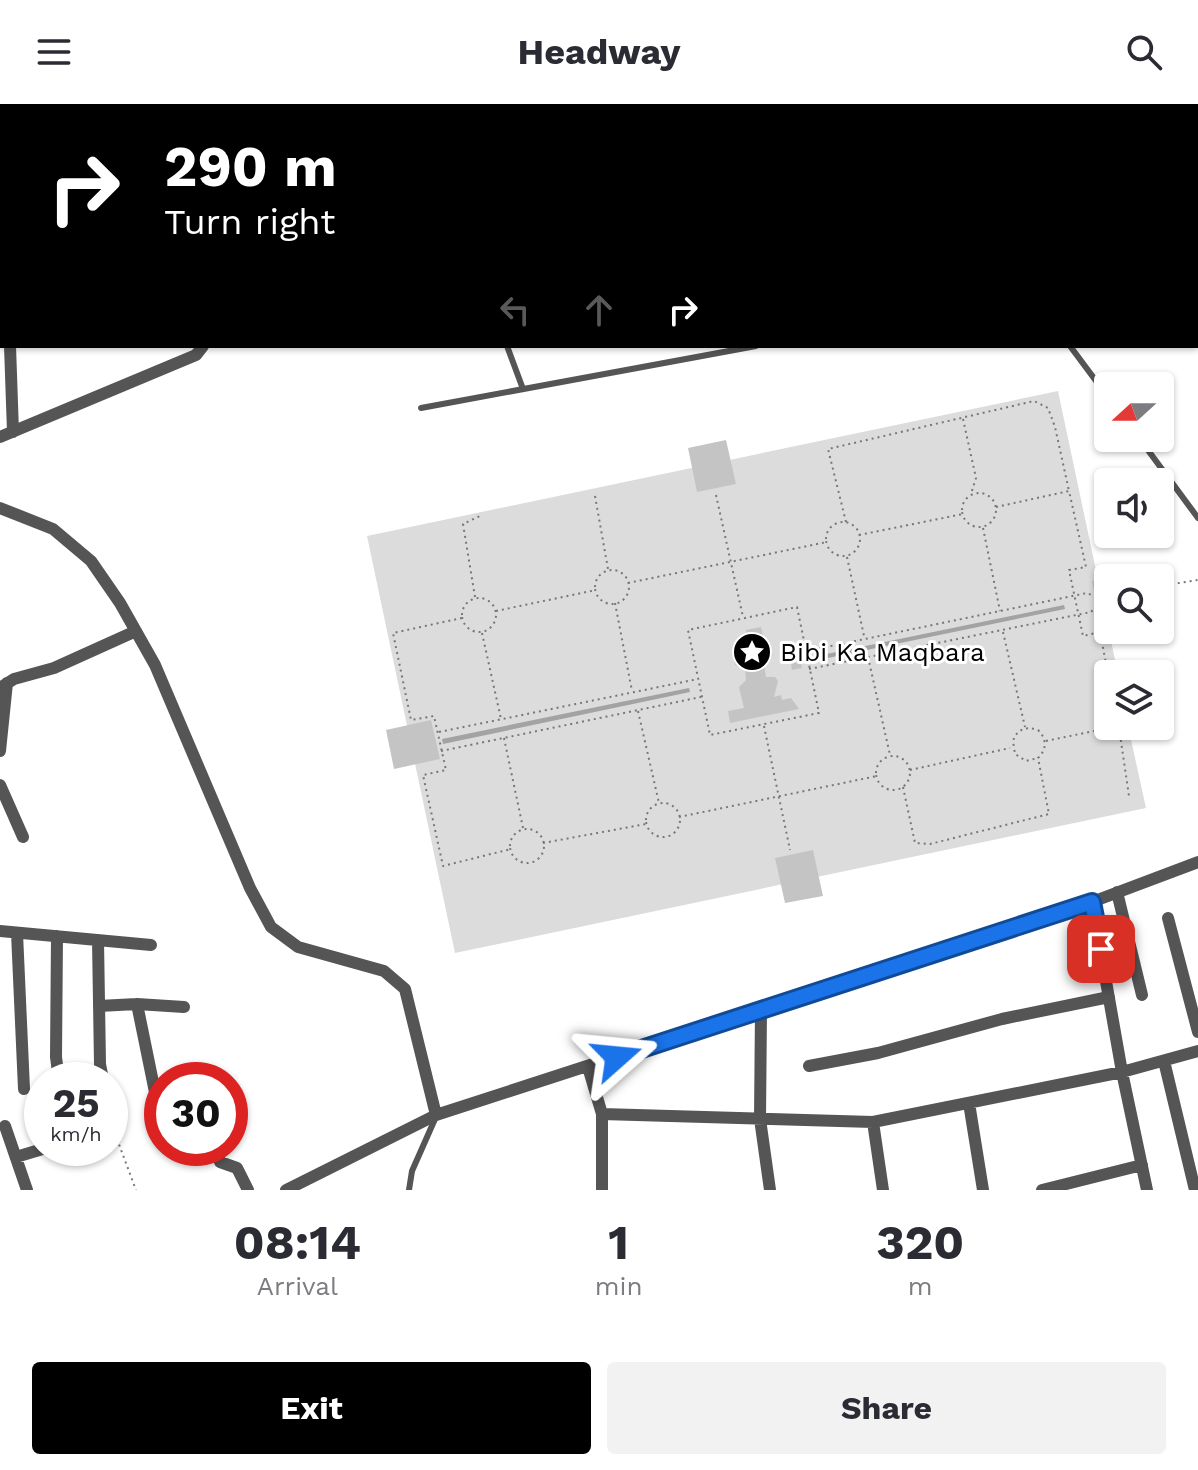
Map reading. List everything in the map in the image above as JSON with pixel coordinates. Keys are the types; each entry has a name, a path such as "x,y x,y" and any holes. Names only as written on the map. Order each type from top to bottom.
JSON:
{"street":[{"path":"10,348 13,432"},
{"path":"0,437 196,355 201,348"},
{"path":"0,508 53,529 91,561 155,665 250,888 271,927 298,947 384,971 405,989 436,1115"},
{"path":"0,751 4,686 54,668 136,631"},
{"path":"0,785 23,837"},
{"path":"286,1190 436,1115 1092,902 1198,862"},
{"path":"1117,892 1142,995"},
{"path":"1092,902 1122,1072 1147,1190"},
{"path":"1168,918 1198,1032"},
{"path":"0,931 151,945"},
{"path":"17,933 24,1089"},
{"path":"57,936 57,1062"},
{"path":"98,940 100,1062"},
{"path":"809,1066 878,1053 1002,1019 1109,997"},
{"path":"99,1006 137,1004 184,1007"},
{"path":"137,1004 149,1062"},
{"path":"761,1009 760,1119 770,1190"},
{"path":"602,1114 873,1122 1122,1072 1198,1051"},
{"path":"1164,1061 1195,1190"},
{"path":"588,1067 602,1114 602,1190"},
{"path":"969,1103 983,1190"},
{"path":"873,1122 883,1190"},
{"path":"5,1126 27,1190"},
{"path":"16,1157 24,1155"},
{"path":"1042,1190 1142,1165"},
{"path":"231,1166 237,1168 248,1190"}],"lane":[{"path":"508,348 523,389"},
{"path":"421,408 745,348"},
{"path":"1071,348 1094,378"},
{"path":"1149,452 1198,518"},
{"path":"409,1190 412,1171 436,1115"}],"path":[{"path":"846,522 834,525 827,536 834,553 847,555 857,548 859,535 857,529 846,522 828,449 1034,401 1048,408 1086,567 1069,570 1077,614 1083,636 1100,632 1105,660"},
{"path":"963,417 976,478 963,514 970,524 983,527 993,520 996,507 988,496 970,496"},
{"path":"996,507 1069,491"},
{"path":"716,495 743,619"},
{"path":"595,496 609,570"},
{"path":"859,535 963,514"},
{"path":"475,598 463,524 482,515"},
{"path":"983,527 1000,611"},
{"path":"628,583 827,542"},
{"path":"847,555 864,639"},
{"path":"609,570 621,573 628,583 626,596 615,603 603,601 596,590 598,578 609,570"},
{"path":"1174,584 1198,580"},
{"path":"495,612 596,590"},
{"path":"806,651 1073,595 1087,593 1094,596"},
{"path":"462,618 470,629 482,631 493,624 495,612 488,601 475,598"},
{"path":"462,618 465,606 475,598"},
{"path":"615,603 633,692"},
{"path":"797,607 806,651 819,713 710,735 688,630 797,607"},
{"path":"809,669 1091,612 1094,608"},
{"path":"462,618 393,633 411,720 434,716 446,770 423,775 443,866 511,849"},
{"path":"1003,630 1026,728"},
{"path":"482,631 501,719"},
{"path":"868,657 890,757"},
{"path":"437,733 698,679"},
{"path":"441,751 702,697"},
{"path":"638,710 659,804"},
{"path":"763,724 790,850"},
{"path":"1026,728 1038,730 1045,741 1043,754 1032,761 1020,759 1013,748 1015,735 1026,728"},
{"path":"1045,741 1094,731"},
{"path":"504,738 524,830"},
{"path":"1120,740 1129,796"},
{"path":"910,770 1013,748"},
{"path":"890,757 903,759 910,770 903,787 897,789 884,787 877,776 879,764 890,757"},
{"path":"903,787 915,843 930,844 1049,814 1038,758"},
{"path":"679,817 877,776"},
{"path":"659,804 672,806 679,817 677,829 666,837 653,834 646,824 649,811 659,804"},
{"path":"543,843 646,824"},
{"path":"524,830 536,832 543,843 541,855 530,862 518,860 511,849 513,837 524,830"},
{"path":"126,1166 136,1190"}],"shaded area":[{"name":"Bibi Ka Maqbara","path":"1058,391 1095,564 1094,644 1112,644 1115,660 1094,660 1094,740 1131,740 1146,808 455,953 367,536"},
{"path":"1064,605 1065,609 818,660 817,656"},
{"path":"689,688 690,692 443,744 442,739"}],"building":[{"path":"726,440 736,484 697,492 688,448"},
{"path":"761,627 764,640 749,644 746,630"},
{"path":"764,646 773,655 764,665 766,677 775,677 778,681 774,697 781,695 782,700 791,698 799,709 730,723 728,711 744,708 739,687 746,680 745,668 735,665 734,658 742,656 747,663 761,660"},
{"path":"799,654 802,668 792,670 790,656"},
{"path":"431,720 440,759 394,769 386,730"},
{"path":"813,850 823,896 785,903 775,858"}],"place":[{"name":"Bibi Ka Maqbara","path":"752,652"}],"route":[{"path":"617,1057 1092,902 1101,949"}]}
